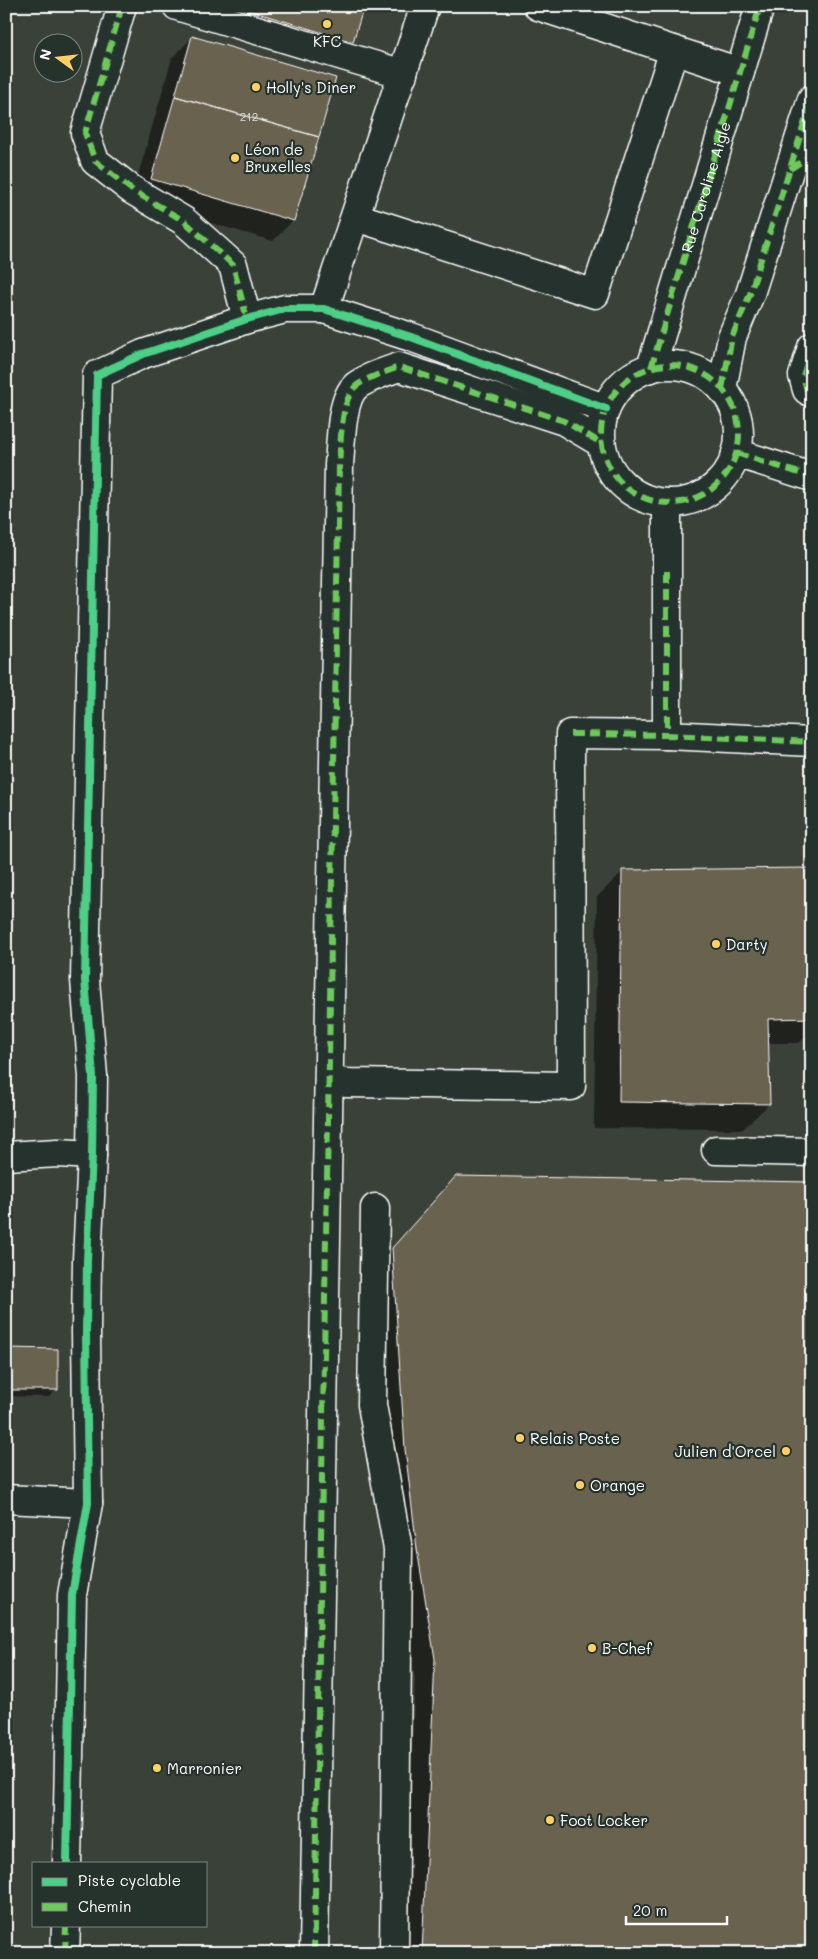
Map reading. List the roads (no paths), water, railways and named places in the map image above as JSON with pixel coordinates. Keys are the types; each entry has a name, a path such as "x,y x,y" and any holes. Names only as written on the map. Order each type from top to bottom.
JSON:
{"street":[{"path":"122,6 84,133 95,161 132,190 184,221 232,265 247,319"},
{"path":"177,6 403,74"},
{"path":"324,309 425,6"},
{"path":"538,6 740,72"},
{"name":"Rue Caroline Aigle","path":"651,368 760,6"},
{"path":"356,217 595,294 674,50"},
{"path":"722,388 732,337 801,163 812,99"},
{"path":"67,1862 72,1595 88,1503 86,1278 92,1155 93,1076 84,980 97,375 143,354 247,319 285,309 324,309 411,337 606,408"},
{"path":"812,347 803,376 807,390 812,393"},
{"path":"670,365 689,368 707,376 722,388 734,408 739,430 736,453 726,474 710,490 690,500 667,503 644,498 625,487 611,470 601,443 602,425 606,408 616,390 632,376 651,368 670,365"},
{"path":"314,1953 339,465 345,403 354,387 366,380 399,367 564,421 601,443"},
{"path":"736,453 812,477"},
{"path":"667,503 667,736"},
{"path":"329,1080 346,1083 570,1086 570,734 812,742"},
{"path":"716,1150 812,1152"},
{"path":"6,1156 92,1155"},
{"path":"375,1208 372,1405 398,1549 394,1953"},
{"path":"6,1499 88,1503"},
{"path":"65,1953 66,1926"}],"place":[{"name":"KFC","path":"327,24"},
{"name":"Holly's Diner","path":"256,87"},
{"name":"Léon de Bruxelles","path":"235,158"},
{"name":"Darty","path":"716,944"},
{"name":"Relais Poste","path":"520,1438"},
{"name":"Julien d'Orcel","path":"786,1451"},
{"name":"Orange","path":"580,1485"},
{"name":"B-Chef","path":"592,1648"},
{"name":"Marronier","path":"157,1768"},
{"name":"Foot Locker","path":"550,1820"}]}
